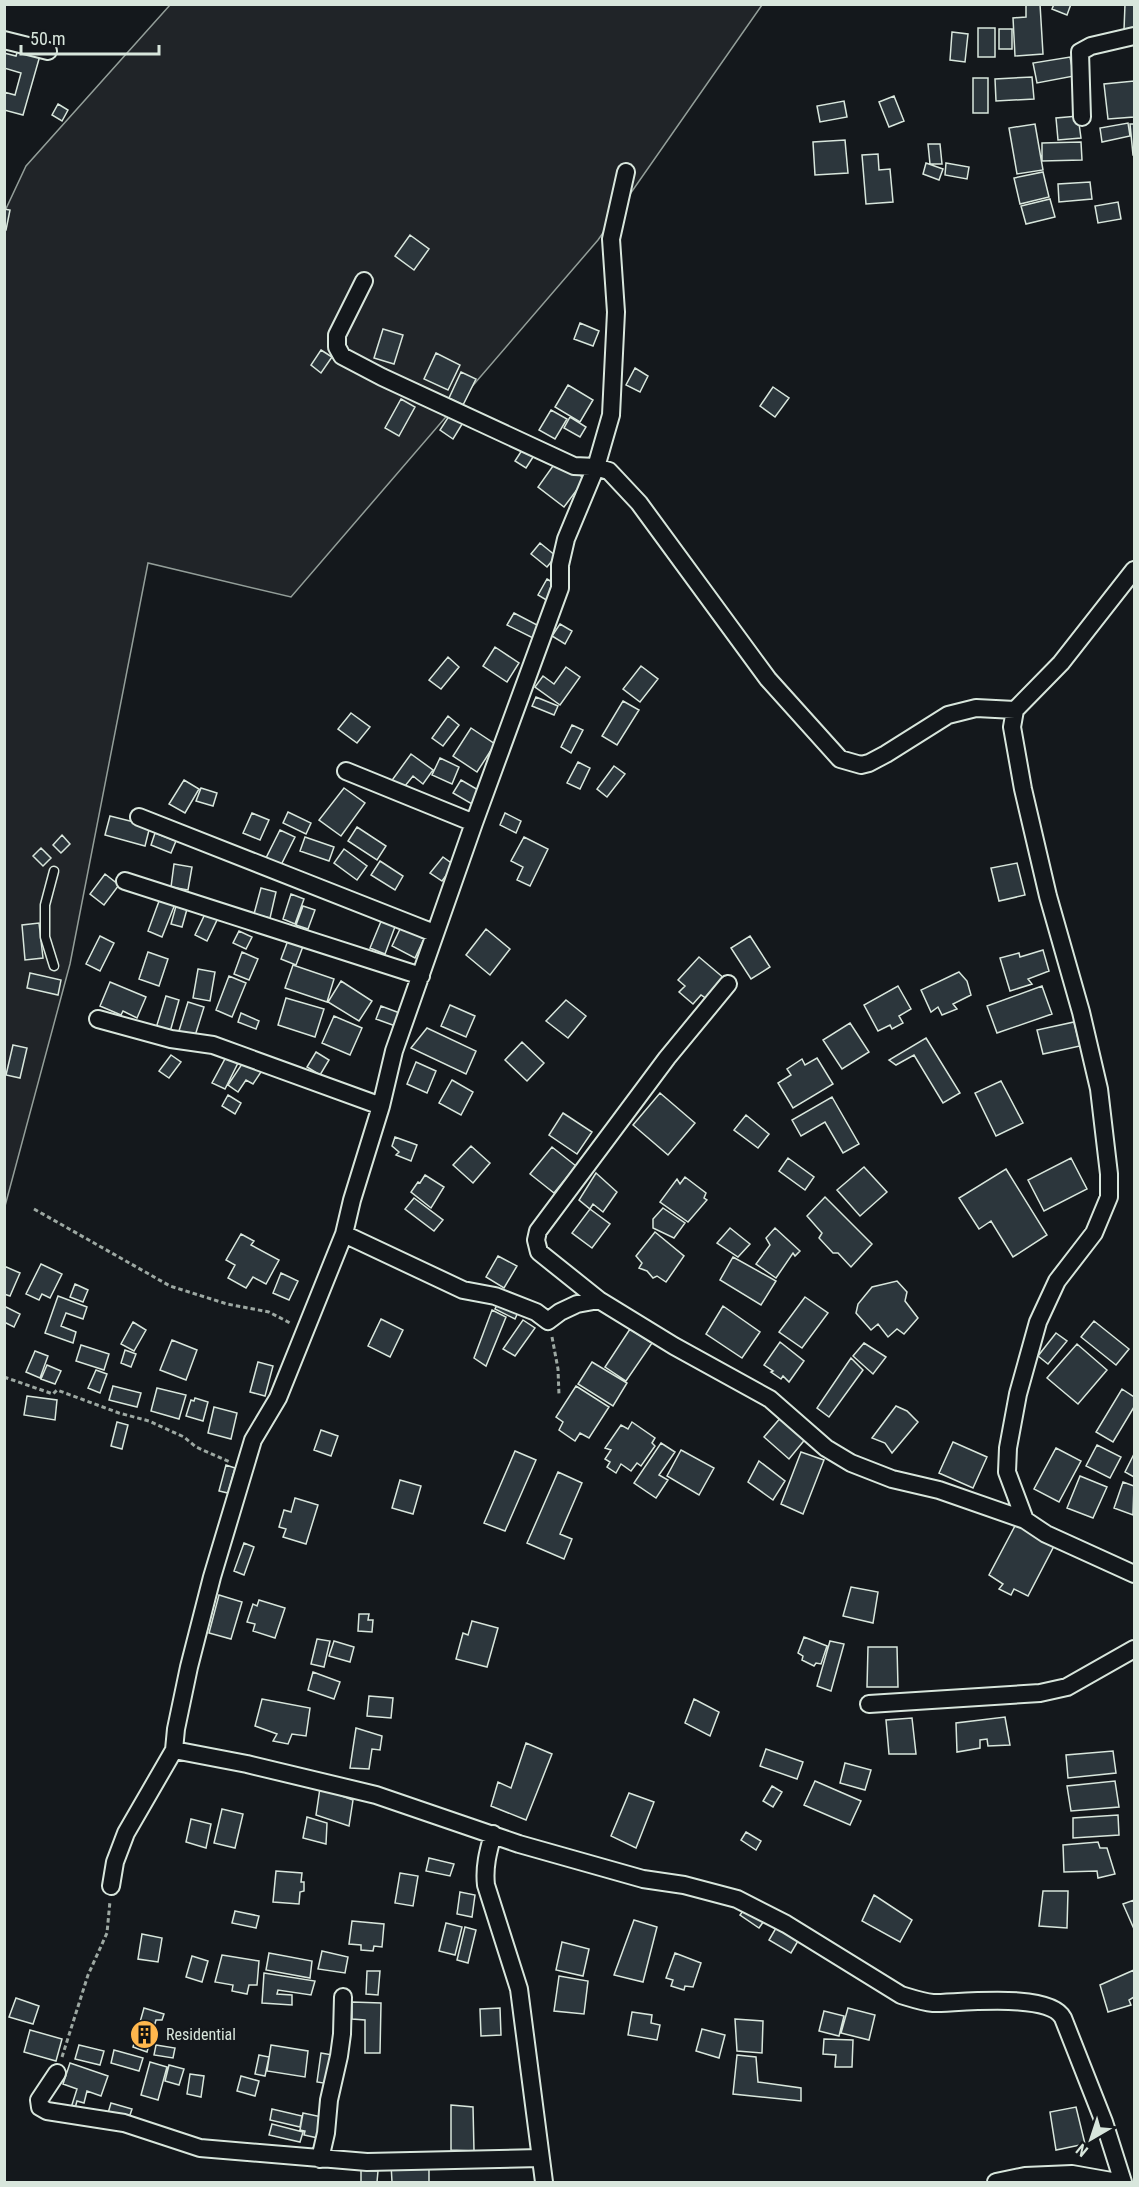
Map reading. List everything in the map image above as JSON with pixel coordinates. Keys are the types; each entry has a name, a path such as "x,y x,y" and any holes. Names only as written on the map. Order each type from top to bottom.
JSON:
{"street":[{"path":"1082,117 1080,52 1091,46 1134,36"},
{"path":"4,40 48,51"},
{"path":"111,1886 126,1833 174,1750 176,1729 192,1656 212,1577 253,1440 278,1398 344,1234 381,1106 394,1051 434,933 560,588 560,565 566,539 597,467 611,415 616,312 611,239 626,172"},
{"path":"364,281 337,335 337,347 342,356 382,377 574,466 597,467 609,471 639,503 768,679 840,759 861,765 869,763 948,715 976,708 1015,710"},
{"path":"1025,1520 1007,1472 1008,1448 1018,1394 1038,1322 1057,1281 1094,1233 1103,1215 1109,1197 1109,1173 1099,1089 1082,1012 1048,896 1018,768 1012,727 1015,710 1061,663 1134,570"},
{"path":"346,771 474,823"},
{"path":"139,817 434,933"},
{"path":"125,881 421,976"},
{"path":"728,984 667,1058 538,1231 536,1240 539,1252 599,1300 674,1346 770,1399 826,1448 851,1463 892,1479 939,1490 1025,1520 1046,1534 1134,1574"},
{"path":"98,1019 171,1039 213,1046 381,1106"},
{"path":"344,1234 463,1290 495,1296 536,1312 548,1321 577,1304 599,1300"},
{"path":"869,1704 1040,1693 1067,1687 1134,1649"},
{"path":"174,1750 247,1764 375,1794 519,1844 631,1875 684,1885 737,1899 786,1924 901,1995 913,1999 930,2003 1002,2001 1052,2007 1064,2018 1104,2122 1124,2182"},
{"path":"493,1834 484,1872 486,1885 519,1989 544,2182"},
{"path":"320,2159 342,2034 342,1997"},
{"path":"57,2073 39,2100 40,2106 47,2111 124,2123 200,2148 377,2162 540,2158"},
{"path":"996,2182 1025,2176 1072,2174 1117,2182"}],"lane":[{"path":"54,871 45,905 45,937 54,966"}],"path":[{"path":"34,1209 170,1286 227,1304 269,1312 304,1331"},
{"path":"548,1321 558,1369 559,1395"},
{"path":"4,1377 53,1394 57,1390 149,1421 184,1437 196,1447 245,1468"},
{"path":"57,2073 88,1975 107,1934 111,1886"}],"shaded area":[{"path":"170,5 762,5 598,240 291,597 148,563 70,964 5,1206 4,213 26,166"}],"building":[{"path":"1026,4 1040,4 1043,54 1015,56 1013,18 1026,17"},
{"path":"1054,4 1071,4 1067,15 1052,9"},
{"path":"1125,4 1134,4 1134,30 1124,30"},
{"path":"978,28 995,28 995,57 978,57"},
{"path":"999,29 1012,29 1012,49 999,49"},
{"path":"952,32 968,34 965,62 950,60"},
{"path":"19,46 41,52 23,115 4,110 4,92 15,95 21,73 4,68 4,53 16,56"},
{"path":"1070,57 1074,76 1037,83 1033,63"},
{"path":"1032,77 1034,99 996,101 995,79"},
{"path":"973,78 988,78 988,113 973,113"},
{"path":"1134,81 1134,117 1108,119 1104,84"},
{"path":"894,96 904,121 889,127 879,102"},
{"path":"844,101 847,117 820,122 817,106"},
{"path":"58,104 68,110 62,121 52,115"},
{"path":"1078,116 1081,138 1058,140 1056,118"},
{"path":"1128,123 1130,136 1102,142 1100,128"},
{"path":"1035,124 1043,170 1017,174 1009,128"},
{"path":"1130,124 1134,124 1134,155 1133,155"},
{"path":"845,140 848,173 815,175 813,142"},
{"path":"1081,142 1082,160 1042,161 1042,143"},
{"path":"928,144 940,144 942,164 930,164"},
{"path":"878,154 879,170 890,169 893,202 866,204 862,155"},
{"path":"926,163 943,169 939,180 923,174"},
{"path":"946,163 969,167 967,179 945,175"},
{"path":"1043,172 1049,197 1020,204 1014,178"},
{"path":"1090,182 1092,199 1059,202 1058,184"},
{"path":"1050,199 1055,217 1026,224 1021,206"},
{"path":"1118,202 1121,219 1098,223 1095,206"},
{"path":"4,209 10,210 6,230 4,230"},
{"path":"410,235 429,249 414,270 395,256"},
{"path":"580,323 599,331 593,346 574,339"},
{"path":"383,329 403,335 394,364 374,358"},
{"path":"321,350 332,357 321,373 311,365"},
{"path":"436,353 460,365 448,390 424,379"},
{"path":"635,368 648,376 640,392 626,385"},
{"path":"461,372 476,379 463,405 449,398"},
{"path":"568,385 593,400 580,422 555,407"},
{"path":"773,387 789,398 775,417 760,406"},
{"path":"401,399 415,407 399,436 385,428"},
{"path":"551,410 567,419 555,439 539,430"},
{"path":"451,413 464,421 453,439 440,430"},
{"path":"570,417 586,427 580,437 564,428"},
{"path":"524,447 535,454 526,468 515,461"},
{"path":"558,459 585,479 564,507 538,487"},
{"path":"540,543 556,556 547,567 531,554"},
{"path":"547,579 557,585 548,601 538,595"},
{"path":"514,613 541,627 535,639 507,625"},
{"path":"560,624 572,631 565,644 552,636"},
{"path":"495,647 519,663 507,682 483,666"},
{"path":"448,657 459,667 441,689 429,680"},
{"path":"641,666 658,679 640,702 623,689"},
{"path":"566,667 580,677 560,705 535,687 543,676 554,684"},
{"path":"536,697 558,706 554,715 532,706"},
{"path":"623,701 639,710 617,745 602,736"},
{"path":"351,713 370,727 357,743 338,729"},
{"path":"448,716 459,725 443,746 432,738"},
{"path":"572,725 583,730 571,753 561,747"},
{"path":"471,728 495,744 477,772 453,756"},
{"path":"411,754 433,770 423,784 413,776 401,791 390,783"},
{"path":"440,758 459,767 452,784 432,775"},
{"path":"578,762 590,768 580,789 567,783"},
{"path":"614,766 625,774 607,797 597,789"},
{"path":"184,780 199,789 185,813 169,804"},
{"path":"461,780 480,791 472,804 453,793"},
{"path":"201,788 217,793 213,806 196,801"},
{"path":"344,788 365,803 341,836 319,820"},
{"path":"288,812 311,823 306,834 283,823"},
{"path":"252,813 269,820 260,840 243,833"},
{"path":"505,813 521,821 516,833 500,825"},
{"path":"110,816 150,826 145,846 105,835"},
{"path":"357,827 386,846 377,860 348,841"},
{"path":"280,830 295,837 281,865 266,858"},
{"path":"155,833 176,841 171,853 151,845"},
{"path":"62,835 70,844 61,853 53,845"},
{"path":"305,837 334,847 329,861 300,851"},
{"path":"524,837 548,849 530,886 517,880 523,867 511,861"},
{"path":"41,848 51,858 43,866 33,856"},
{"path":"344,849 367,866 357,880 334,863"},
{"path":"443,857 454,865 442,881 430,873"},
{"path":"380,861 403,876 395,890 371,875"},
{"path":"1017,863 1025,895 999,901 991,868"},
{"path":"174,864 192,867 188,890 171,887"},
{"path":"105,874 119,885 104,905 90,894"},
{"path":"261,888 276,892 270,918 254,914"},
{"path":"162,893 177,899 162,937 148,931"},
{"path":"291,894 304,899 295,924 283,919"},
{"path":"178,899 189,902 182,927 171,924"},
{"path":"303,906 315,910 308,929 296,925"},
{"path":"206,912 218,918 207,941 195,935"},
{"path":"382,919 396,924 385,954 370,948"},
{"path":"39,923 43,958 25,960 22,925"},
{"path":"401,927 424,939 415,958 392,946"},
{"path":"486,929 510,949 490,975 466,955"},
{"path":"239,931 252,937 246,949 233,943"},
{"path":"290,935 305,941 296,965 281,959"},
{"path":"100,936 114,943 100,971 86,964"},
{"path":"750,936 770,967 751,979 731,948"},
{"path":"1043,950 1049,971 1028,979 1032,984 1010,991 1000,958 1019,953 1020,957"},
{"path":"148,952 168,959 159,986 139,979"},
{"path":"242,952 258,959 249,980 234,974"},
{"path":"699,957 725,979 707,999 701,995 693,1004 679,992 685,986 678,980"},
{"path":"293,965 334,979 327,1002 285,988"},
{"path":"198,969 215,972 210,1001 193,998"},
{"path":"959,972 967,981 971,995 953,1004 957,1009 942,1015 938,1007 931,1012 921,990"},
{"path":"30,973 61,980 58,995 27,988"},
{"path":"229,976 246,983 232,1017 216,1010"},
{"path":"341,981 372,1001 359,1021 328,1002"},
{"path":"110,982 146,997 137,1018 123,1011 121,1015 100,1006"},
{"path":"898,986 911,1009 899,1016 903,1023 892,1029 890,1025 878,1031 864,1005"},
{"path":"1042,986 1052,1014 997,1033 987,1006"},
{"path":"166,996 179,1000 170,1032 156,1028"},
{"path":"286,998 324,1009 315,1037 278,1025"},
{"path":"566,1000 586,1016 568,1038 546,1021"},
{"path":"188,1002 204,1007 194,1039 178,1034"},
{"path":"450,1005 475,1016 466,1037 441,1026"},
{"path":"381,1006 405,1015 401,1028 376,1019"},
{"path":"241,1013 259,1021 256,1029 238,1022"},
{"path":"334,1016 362,1028 350,1055 322,1043"},
{"path":"1074,1022 1080,1046 1043,1054 1037,1030"},
{"path":"850,1023 869,1052 842,1069 823,1040"},
{"path":"427,1028 476,1051 466,1074 411,1048"},
{"path":"926,1038 960,1093 943,1103 914,1055 896,1065 889,1060"},
{"path":"522,1042 544,1063 527,1081 505,1060"},
{"path":"13,1045 27,1048 20,1078 6,1075"},
{"path":"316,1052 329,1060 320,1075 307,1067"},
{"path":"171,1055 181,1062 169,1078 159,1071"},
{"path":"226,1057 238,1063 225,1089 212,1083"},
{"path":"246,1058 263,1069 253,1084 246,1080 238,1092 228,1085"},
{"path":"817,1058 833,1084 793,1108 778,1083 791,1075 787,1069 802,1059 805,1065"},
{"path":"416,1062 436,1071 427,1093 407,1084"},
{"path":"452,1080 473,1092 461,1115 439,1103"},
{"path":"1001,1081 1023,1123 996,1136 975,1093"},
{"path":"660,1093 695,1123 668,1155 633,1125"},
{"path":"228,1095 241,1103 235,1114 222,1106"},
{"path":"832,1097 859,1144 843,1153 825,1122 801,1136 792,1120"},
{"path":"563,1113 592,1132 577,1154 549,1135"},
{"path":"746,1115 769,1134 758,1148 734,1130"},
{"path":"395,1137 417,1145 411,1161 396,1155 399,1152 392,1146"},
{"path":"471,1146 490,1163 473,1183 453,1165"},
{"path":"552,1147 576,1166 554,1193 530,1174"},
{"path":"788,1158 814,1177 805,1190 779,1171"},
{"path":"1071,1158 1087,1189 1044,1211 1028,1180"},
{"path":"864,1167 887,1192 860,1216 837,1190"},
{"path":"1006,1169 1047,1235 1013,1257 991,1221 979,1229 959,1198"},
{"path":"596,1173 617,1192 603,1212 593,1204 590,1209 579,1200"},
{"path":"425,1175 444,1187 431,1208 411,1192"},
{"path":"685,1177 706,1193 704,1198 707,1200 688,1222 660,1202 677,1179 680,1184"},
{"path":"825,1197 872,1244 851,1267 819,1238 822,1233 807,1216"},
{"path":"414,1198 443,1220 434,1231 405,1209"},
{"path":"663,1208 685,1223 674,1238 653,1228 653,1219"},
{"path":"590,1209 610,1224 592,1248 572,1233"},
{"path":"730,1228 750,1244 738,1257 717,1243"},
{"path":"775,1228 800,1251 795,1256 793,1253 776,1278 756,1264 770,1245 766,1238"},
{"path":"655,1232 684,1256 666,1282 657,1276 653,1278 647,1271 639,1268 642,1263 636,1256"},
{"path":"241,1234 254,1241 251,1245 279,1260 266,1284 253,1277 246,1288 228,1278 235,1265 226,1260"},
{"path":"498,1256 517,1266 504,1288 486,1277"},
{"path":"733,1257 776,1281 761,1305 720,1280"},
{"path":"41,1264 62,1274 50,1298 42,1294 39,1300 26,1294"},
{"path":"4,1266 20,1273 10,1296 4,1294"},
{"path":"281,1273 298,1281 289,1300 273,1293"},
{"path":"897,1281 907,1292 905,1301 918,1318 904,1334 897,1329 888,1337 878,1324 871,1330 856,1313 858,1304 872,1287"},
{"path":"75,1284 88,1290 83,1302 70,1297"},
{"path":"58,1296 87,1307 83,1319 66,1313 61,1326 76,1332 73,1343 45,1333"},
{"path":"805,1297 828,1313 802,1348 779,1332"},
{"path":"500,1300 519,1310 515,1319 495,1309"},
{"path":"4,1306 20,1314 14,1327 4,1322"},
{"path":"723,1306 760,1332 742,1358 706,1334"},
{"path":"492,1310 506,1317 486,1366 474,1358"},
{"path":"381,1319 403,1330 390,1357 368,1346"},
{"path":"523,1320 535,1328 515,1356 503,1349"},
{"path":"1094,1321 1129,1349 1116,1365 1081,1337"},
{"path":"133,1322 146,1330 134,1351 121,1344"},
{"path":"630,1329 652,1343 626,1381 605,1367"},
{"path":"1056,1333 1067,1341 1048,1364 1038,1356"},
{"path":"172,1340 197,1350 186,1380 160,1370"},
{"path":"780,1342 804,1361 789,1382 783,1376 781,1379 764,1365"},
{"path":"864,1343 886,1357 873,1374 853,1356"},
{"path":"1077,1344 1107,1370 1078,1404 1047,1378"},
{"path":"81,1345 109,1354 104,1370 76,1361"},
{"path":"125,1350 136,1354 131,1367 121,1363"},
{"path":"35,1351 48,1356 40,1378 26,1372"},
{"path":"851,1358 863,1370 829,1417 817,1408"},
{"path":"258,1362 273,1366 265,1396 250,1392"},
{"path":"592,1362 627,1383 613,1406 578,1384"},
{"path":"47,1365 61,1371 55,1384 41,1379"},
{"path":"96,1370 107,1374 100,1393 88,1388"},
{"path":"113,1386 141,1393 137,1407 109,1400"},
{"path":"576,1386 609,1407 589,1438 580,1433 575,1441 559,1430 563,1422 556,1417"},
{"path":"157,1388 186,1395 179,1419 151,1411"},
{"path":"1122,1389 1134,1397 1134,1407 1113,1442 1096,1432"},
{"path":"27,1396 57,1400 55,1420 24,1415"},
{"path":"195,1398 208,1402 203,1421 186,1416 191,1400 194,1401"},
{"path":"896,1406 907,1411 918,1422 892,1453 885,1443 872,1438"},
{"path":"214,1407 237,1413 231,1439 208,1433"},
{"path":"782,1416 807,1437 789,1459 764,1437"},
{"path":"117,1422 128,1425 122,1449 111,1446"},
{"path":"632,1422 655,1438 652,1443 655,1446 641,1466 637,1463 631,1471 621,1464 616,1473 607,1467 610,1462 605,1459 611,1450 605,1448 621,1425 628,1429"},
{"path":"321,1430 338,1436 331,1456 314,1450"},
{"path":"953,1442 987,1457 973,1488 939,1473"},
{"path":"661,1443 675,1452 659,1475 668,1480 656,1498 634,1483"},
{"path":"1097,1445 1121,1457 1110,1478 1086,1466"},
{"path":"1056,1448 1081,1461 1059,1502 1034,1489"},
{"path":"681,1450 714,1468 699,1495 667,1476"},
{"path":"515,1451 536,1460 505,1531 484,1523"},
{"path":"801,1452 824,1460 803,1514 781,1504"},
{"path":"1134,1454 1134,1477 1125,1472"},
{"path":"759,1461 785,1481 773,1500 748,1482"},
{"path":"226,1465 235,1468 228,1493 219,1491"},
{"path":"558,1472 582,1483 560,1534 572,1539 564,1559 527,1543"},
{"path":"1080,1476 1107,1487 1093,1518 1067,1508"},
{"path":"400,1480 421,1486 413,1514 392,1508"},
{"path":"1123,1482 1134,1486 1133,1515 1114,1508"},
{"path":"295,1498 318,1505 306,1544 283,1537 286,1529 279,1527 284,1510 291,1512"},
{"path":"1016,1524 1054,1546 1028,1596 1014,1589 1011,1595 999,1589 1003,1584 989,1575"},
{"path":"244,1543 254,1547 244,1575 234,1571"},
{"path":"851,1587 878,1592 873,1623 843,1616"},
{"path":"219,1595 242,1602 231,1639 209,1633"},
{"path":"259,1600 285,1608 275,1638 253,1631 255,1624 247,1622 253,1604 257,1606"},
{"path":"359,1614 369,1614 368,1620 373,1620 372,1632 358,1631"},
{"path":"472,1621 498,1628 487,1667 456,1659 463,1633 468,1635"},
{"path":"804,1637 827,1646 821,1664 816,1663 814,1666 802,1660 803,1656 798,1653"},
{"path":"317,1639 330,1641 324,1667 311,1664"},
{"path":"334,1641 354,1647 350,1662 329,1656"},
{"path":"830,1641 844,1644 831,1691 817,1686"},
{"path":"868,1647 897,1647 898,1687 867,1687"},
{"path":"313,1672 340,1682 334,1699 308,1690"},
{"path":"369,1696 393,1698 391,1718 367,1716"},
{"path":"262,1699 310,1708 306,1736 292,1734 288,1744 273,1741 277,1734 255,1726"},
{"path":"694,1699 719,1712 710,1736 685,1723"},
{"path":"1005,1717 1010,1745 988,1746 987,1739 980,1740 980,1748 957,1752 956,1723"},
{"path":"912,1718 916,1754 889,1754 886,1720"},
{"path":"356,1728 382,1736 380,1750 372,1749 369,1769 350,1768"},
{"path":"526,1743 552,1754 526,1820 491,1806 498,1782 511,1788"},
{"path":"766,1749 803,1762 797,1779 760,1766"},
{"path":"1113,1751 1116,1773 1068,1778 1066,1755"},
{"path":"845,1763 871,1770 865,1790 840,1783"},
{"path":"815,1781 861,1801 850,1825 804,1805"},
{"path":"1115,1781 1119,1807 1071,1811 1067,1786"},
{"path":"772,1786 782,1792 773,1807 763,1801"},
{"path":"320,1788 353,1800 349,1826 316,1815"},
{"path":"629,1793 654,1802 636,1848 611,1836"},
{"path":"222,1809 243,1814 235,1848 214,1843"},
{"path":"1118,1815 1119,1835 1073,1838 1073,1818"},
{"path":"307,1817 327,1823 326,1844 303,1838"},
{"path":"191,1819 211,1824 206,1848 186,1842"},
{"path":"746,1832 761,1841 756,1850 741,1840"},
{"path":"1098,1842 1100,1848 1107,1848 1115,1874 1098,1878 1097,1871 1064,1872 1063,1845"},
{"path":"429,1858 454,1864 450,1876 426,1871"},
{"path":"276,1871 302,1873 301,1882 304,1882 304,1891 300,1892 299,1904 273,1902"},
{"path":"400,1873 418,1876 413,1906 395,1903"},
{"path":"1043,1891 1068,1891 1067,1928 1039,1926"},
{"path":"460,1892 475,1895 472,1917 457,1914"},
{"path":"874,1895 912,1920 900,1942 862,1921"},
{"path":"1134,1900 1134,1929 1123,1904"},
{"path":"747,1905 766,1918 759,1928 740,1915"},
{"path":"235,1911 259,1916 256,1928 232,1923"},
{"path":"634,1920 657,1927 643,1982 614,1975"},
{"path":"352,1921 384,1924 382,1947 374,1946 373,1951 361,1950 361,1945 349,1944"},
{"path":"446,1923 462,1927 455,1955 439,1951"},
{"path":"465,1927 476,1930 468,1963 457,1960"},
{"path":"776,1928 798,1941 791,1953 769,1940"},
{"path":"142,1934 162,1938 158,1962 138,1959"},
{"path":"562,1942 589,1949 583,1976 556,1970"},
{"path":"322,1951 348,1957 345,1973 318,1969"},
{"path":"269,1953 312,1961 310,1978 266,1970"},
{"path":"675,1953 701,1963 693,1987 685,1986 684,1990 671,1986 673,1980 666,1978"},
{"path":"222,1955 259,1961 257,1985 249,1985 247,1994 232,1991 233,1985 215,1982"},
{"path":"192,1956 208,1961 202,1982 186,1977"},
{"path":"1134,1970 1134,1997 1129,2000 1131,2005 1108,2012 1100,1985"},
{"path":"367,1971 380,1971 378,1995 366,1994"},
{"path":"264,1973 315,1981 311,1995 278,1990 277,1994 292,1995 292,2005 262,2003"},
{"path":"559,1976 588,1981 584,2014 554,2011"},
{"path":"16,1998 39,2006 33,2024 9,2017"},
{"path":"352,2002 381,2003 380,2053 365,2053 365,2020 352,2019"},
{"name":"Residential","path":"144,2008 164,2014 162,2020 156,2020 147,2052 133,2047"},
{"path":"500,2008 501,2035 481,2036 480,2009"},
{"path":"848,2008 875,2015 869,2040 841,2033"},
{"path":"824,2011 844,2016 839,2036 819,2031"},
{"path":"632,2012 652,2015 651,2023 660,2025 657,2040 628,2035"},
{"path":"735,2019 763,2021 762,2053 737,2051"},
{"path":"702,2029 725,2035 719,2058 696,2051"},
{"path":"30,2030 62,2039 56,2061 24,2052"},
{"path":"824,2039 853,2040 852,2067 835,2067 836,2055 823,2054"},
{"path":"79,2045 104,2051 100,2065 75,2059"},
{"path":"156,2045 175,2048 173,2058 154,2055"},
{"path":"271,2045 308,2051 305,2077 267,2071"},
{"path":"114,2050 143,2058 139,2071 111,2063"},
{"path":"321,2053 333,2055 329,2084 317,2082"},
{"path":"259,2055 269,2057 265,2076 255,2074"},
{"path":"737,2055 756,2057 758,2082 801,2088 801,2101 733,2094"},
{"path":"150,2062 167,2067 158,2100 141,2095"},
{"path":"70,2063 108,2076 101,2096 87,2091 84,2103 77,2101 74,2112 70,2111 77,2089 63,2084"},
{"path":"169,2065 184,2069 179,2085 165,2081"},
{"path":"190,2074 204,2076 201,2097 187,2094"},
{"path":"241,2076 259,2081 255,2096 237,2091"},
{"path":"111,2103 132,2109 129,2118 108,2113"},
{"path":"451,2105 473,2107 474,2151 451,2150"},
{"path":"1076,2107 1085,2144 1056,2150 1050,2112"},
{"path":"272,2109 302,2116 300,2127 270,2120"},
{"path":"303,2113 322,2117 318,2138 304,2135 305,2131 300,2130"},
{"path":"272,2124 303,2132 300,2142 269,2135"},
{"path":"429,2162 429,2182 392,2182 391,2164"},
{"path":"361,2170 378,2171 377,2182 361,2182"}],"place":[{"name":"Residential","path":"145,2034"}]}
